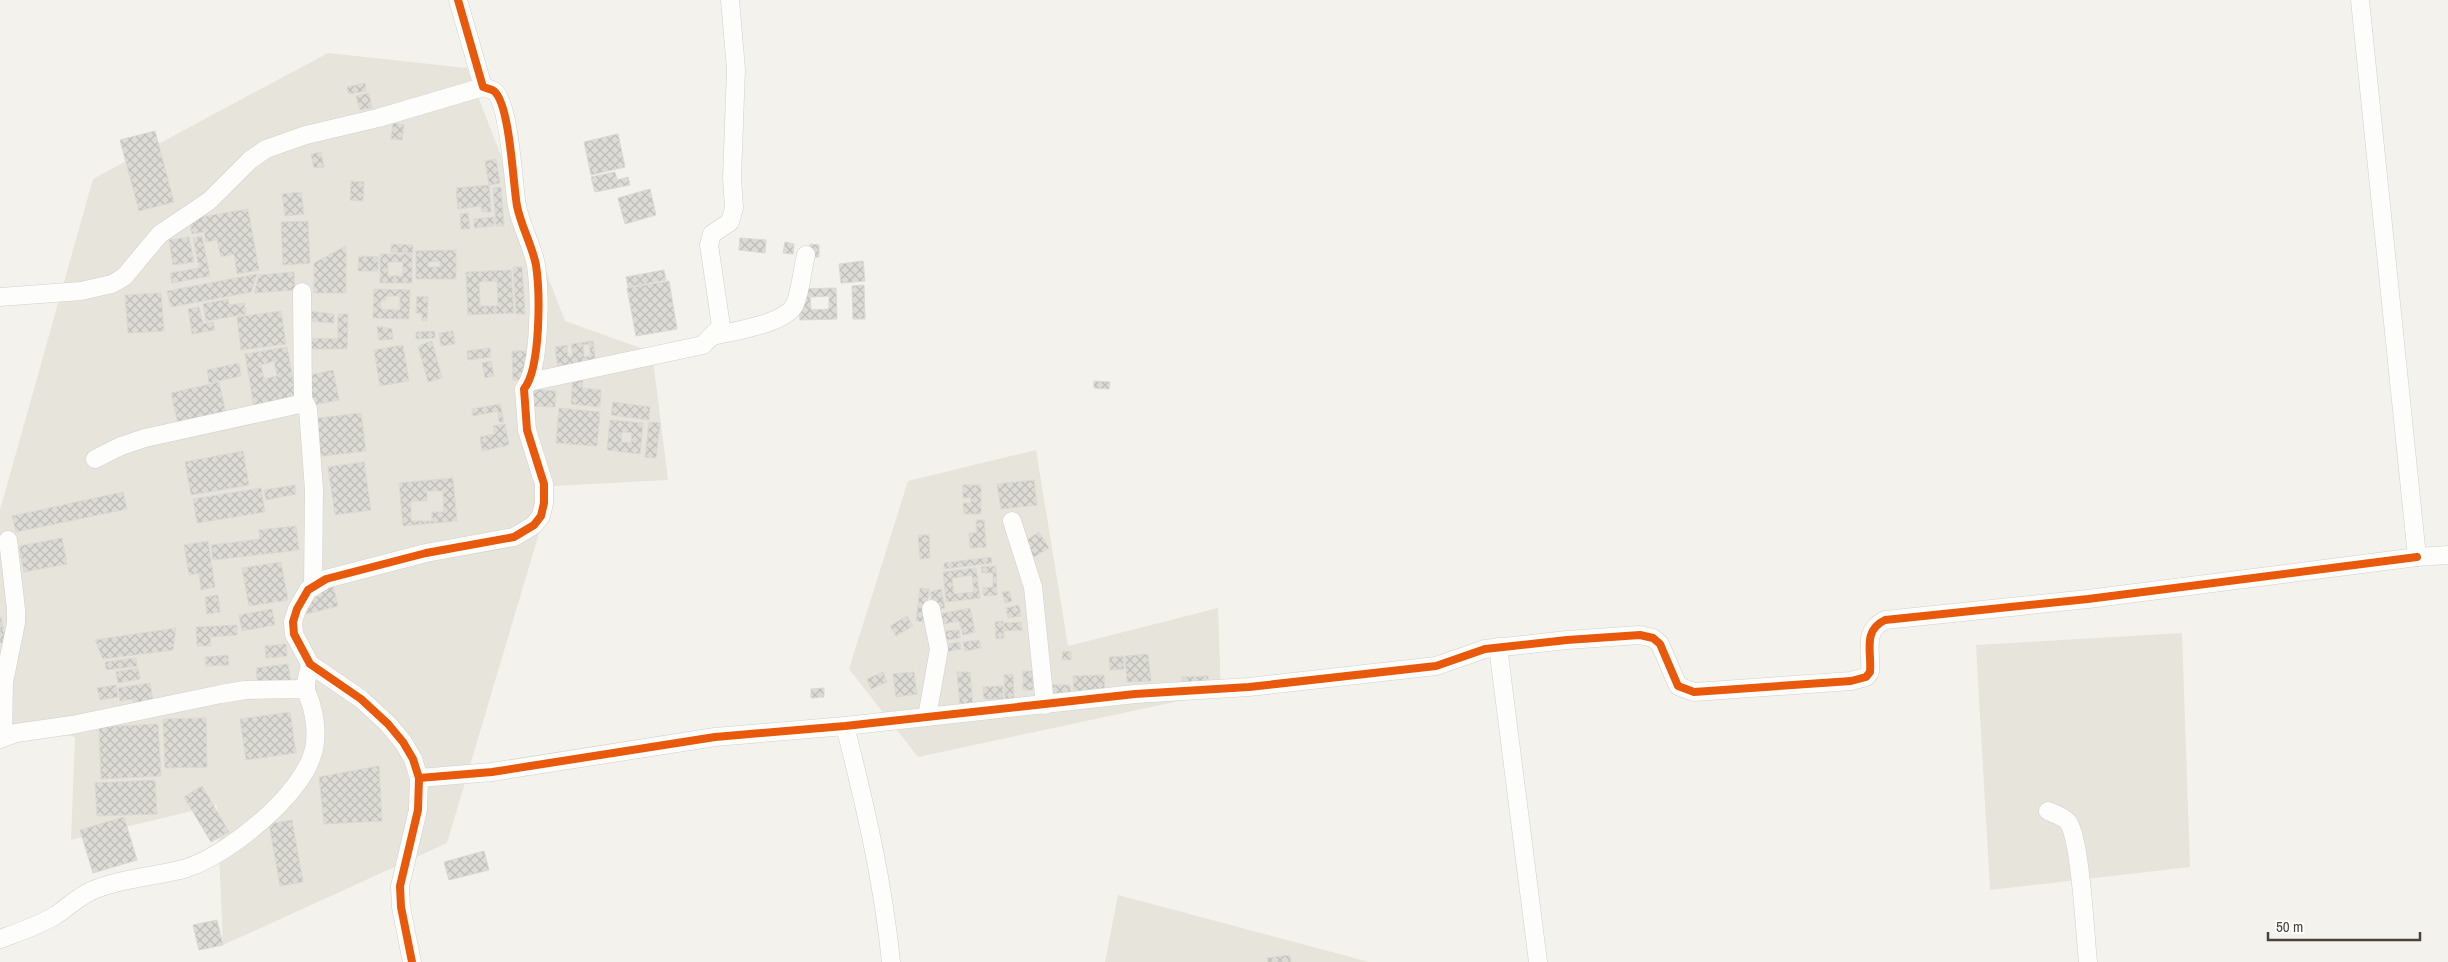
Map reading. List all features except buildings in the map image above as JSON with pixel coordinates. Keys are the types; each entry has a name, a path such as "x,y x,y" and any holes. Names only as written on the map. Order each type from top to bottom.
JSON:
{"street":[{"path":"458,0 483,87"},
{"path":"529,382 703,345 721,326 710,256 710,239 717,230 730,222 734,208 732,178 736,70 730,0"},
{"path":"2360,0 2417,557"},
{"path":"0,297 82,291 112,284 124,277 160,234 209,201 250,160 266,150 306,135 378,118 483,87 494,91 501,103 518,208 536,263 538,335 529,382 524,389 527,430 544,484 544,503 541,516 534,525 514,536 426,553 326,579 313,585 305,594 297,609 294,622 294,634 310,664 360,699 388,724 403,742 413,759 419,778 416,824 400,886 401,907 412,962"},
{"path":"713,336 784,317 796,303 806,255"},
{"path":"302,292 303,399 308,409 314,490 313,585"},
{"path":"96,459 121,446 144,438 300,404 303,399"},
{"path":"1012,521 1033,587 1045,705"},
{"path":"8,540 16,623 4,682 2,738 245,690 306,689"},
{"path":"419,778 492,772 715,737 927,718 1135,694 1249,687 1436,666 1485,649 1567,640 1647,636 1660,644 1678,686 1694,692 1851,681 1866,677 1870,672 1869,636 1878,624 1885,620 2098,598 2448,554"},
{"path":"927,718 939,649 931,609"},
{"path":"1498,647 1538,962"},
{"path":"0,938 46,920 77,899 107,885 184,868 206,861 226,849 245,834 281,801 298,782 308,766 314,749 316,727 306,689 310,664"},
{"path":"845,726 870,822 883,894 891,962"},
{"path":"2048,811 2063,817 2068,822 2076,842 2088,962"}],"shaded area":[{"path":"328,53 467,68 565,321 652,352 668,480 553,486 447,843 223,945 217,805 71,840 75,737 0,725 0,510 93,179"},
{"path":"1036,450 1068,646 1218,608 1221,692 918,757 849,669 908,481"},
{"path":"2182,633 2190,867 1990,890 1976,645"},
{"path":"1118,895 1369,962 1105,962"}],"cycle path":[{"path":"412,962 401,907 400,886 418,810 419,778 413,759 403,742 388,724 361,699 310,664 294,634 293,622 297,609 308,590 326,579 426,553 514,537 534,525 541,516 544,503 544,484 527,430 524,389 530,379 534,365 538,329 536,265 517,206 504,111 494,91 483,87 458,0"},
{"path":"419,778 492,772 715,737 845,726 1135,694 1249,687 1436,666 1485,649 1567,640 1640,635 1653,638 1660,644 1678,686 1694,692 1851,681 1866,677 1870,672 1871,636 1873,630 1885,620 2088,599 2417,557"}]}
